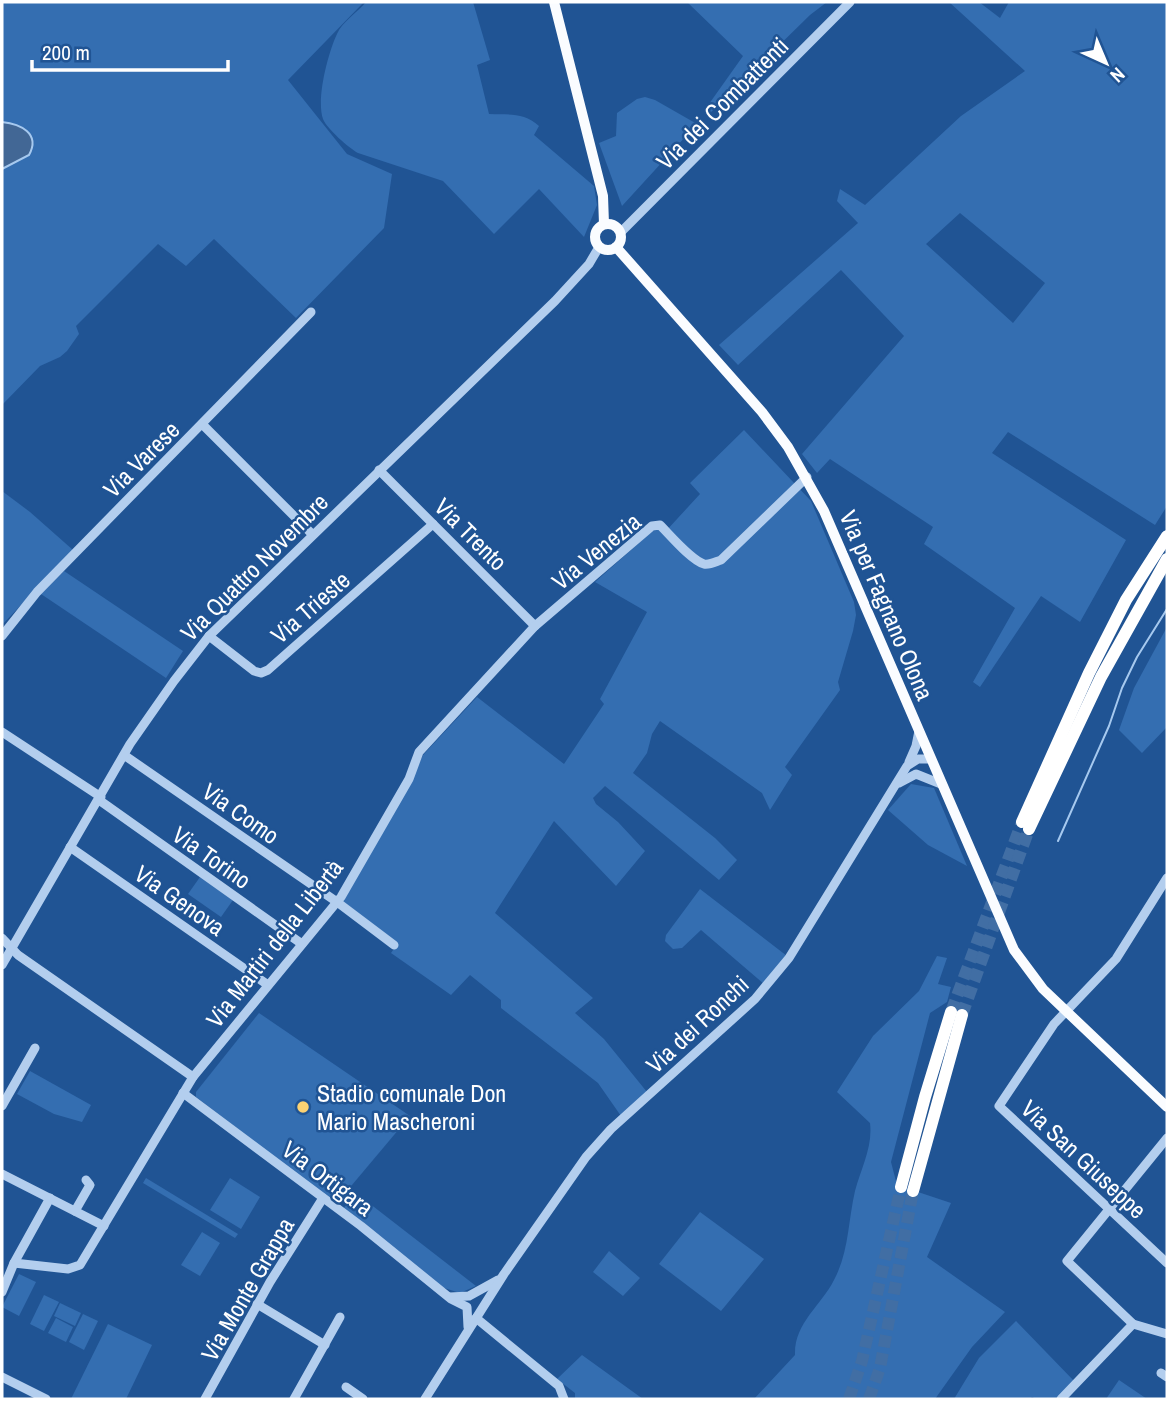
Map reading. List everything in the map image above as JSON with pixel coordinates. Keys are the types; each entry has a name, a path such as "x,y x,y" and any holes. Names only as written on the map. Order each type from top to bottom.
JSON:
{"highway":[{"path":"1167,536 1126,600 1095,661 1026,826 1101,677 1167,559"},
{"path":"907,1189 957,1014"}],"main road":[{"path":"554,2 603,196 604,224"},
{"path":"604,224 612,224 621,232 621,240 616,247 608,250 600,247 594,236 597,229 604,224"},
{"name":"Via per Fagnano Olona","path":"616,247 762,412 807,477 1014,950 1043,989 1167,1107"}],"street":[{"name":"Via dei Combattenti","path":"621,232 850,2"},
{"name":"Via Quattro Novembre","path":"2,965 124,755 153,709 209,636 555,301 589,264 600,247"},
{"name":"Via Varese","path":"2,636 37,592 311,312"},
{"path":"202,424 312,534"},
{"name":"Via Trento","path":"379,470 535,626"},
{"name":"Via Venezia","path":"535,626 652,526 660,525 701,563 709,565 721,561 807,477"},
{"name":"Via Trieste","path":"209,636 254,671 261,673 268,670 433,524"},
{"name":"Via Martiri della Libertà","path":"14,1263 68,1269 76,1268 82,1262 193,1077 337,902 409,779 418,753 535,626"},
{"name":"Via dei Ronchi","path":"429,1398 466,1331 586,1157 611,1129 755,999 789,958 895,786 913,754 919,731"},
{"name":"Via Torino","path":"2,732 302,944"},
{"name":"Via Como","path":"124,755 337,902 394,945"},
{"path":"906,766 918,759 930,759"},
{"path":"895,786 914,775 930,759"},
{"path":"914,775 922,775 941,784"},
{"name":"Via Genova","path":"70,847 268,985"},
{"path":"1068,1012 1116,959 1167,878"},
{"path":"2,938 18,955 193,1077"},
{"name":"Via San Giuseppe","path":"1068,1012 1054,1024 999,1106 1167,1263"},
{"path":"2,1106 35,1048"},
{"name":"Via Ortigara","path":"183,1093 323,1198 448,1297 467,1307"},
{"path":"1167,1138 1068,1261 1133,1324 1167,1334"},
{"path":"2,1174 104,1226"},
{"path":"75,1211 90,1185 86,1180"},
{"path":"2,1292 14,1263 50,1198"},
{"name":"Via Monte Grappa","path":"205,1399 257,1304 323,1198"},
{"name":"Via dei Ronchi","path":"466,1331 469,1320 466,1301 472,1294 489,1286 504,1274"},
{"path":"448,1297 472,1294 481,1297 484,1303 482,1308 474,1312 467,1307"},
{"path":"257,1304 325,1345"},
{"path":"293,1399 340,1317"},
{"path":"475,1318 558,1386 564,1397"},
{"path":"1061,1399 1133,1324"},
{"path":"2,1377 46,1399"},
{"path":"346,1387 363,1399"}],"shaded area":[{"path":"2,2 364,2 288,80 347,154 392,174 384,228 296,318 214,239 186,266 158,244 76,326 79,334 67,351 40,366 2,405"},
{"path":"366,2 473,2 490,60 477,65 489,114 528,118 539,126 534,135 594,186 597,205 584,237 539,189 494,234 443,181 358,153 333,133 325,123 321,110 327,64 339,30"},
{"path":"687,2 827,2 810,15 708,115 704,111 743,56"},
{"path":"949,2 979,2 1000,18 1009,2 1167,2 1167,506 1155,525 1008,432 992,453 1126,540 1080,622 1041,596 980,687 973,682 1015,608 924,544 933,527 830,459 817,473 802,454 904,336 841,270 738,365 719,345 858,223 837,201 840,189 865,205 961,116 1025,71","holes":["960,213 1045,283 1013,323 926,244"]},
{"path":"645,97 697,124 622,206 599,143 616,136 617,113 637,99"},
{"path":"2,122 27,131 32,147 29,155 2,169"},
{"path":"744,430 811,501 854,602 856,615 838,682 840,690 785,767 792,775 770,810 762,793 660,721 652,734 647,753 633,773 715,838 737,860 719,880 605,786 593,798 596,804 618,822 645,851 616,886 554,821 495,913 593,998 575,1013 604,1039 647,1092 621,1116 598,1083 501,1008 501,1000 470,975 451,995 391,953 398,943 342,901 411,782 423,755 477,697 564,764 604,704 600,699 647,612 595,582 658,526 666,531 700,494 690,483"},
{"path":"2,491 73,550 2,625"},
{"path":"64,571 183,651 166,678 41,594"},
{"path":"1167,627 1167,727 1142,753 1119,730 1134,688"},
{"path":"911,784 934,788 967,866 928,845 888,810"},
{"path":"200,877 233,900 221,917 188,894"},
{"path":"700,889 787,956 764,984 701,930 682,948 673,949 665,941 666,935"},
{"path":"937,956 947,958 938,984 951,987 947,1002 930,1013 891,1162 897,1185 951,1203 927,1257 1005,1312 972,1347 935,1399 754,1399 795,1355 803,1324 829,1289 843,1258 855,1191 868,1149 870,1123 837,1092 873,1036 919,991"},
{"name":"Stadio comunale Don Mario Mascheroni","path":"259,1013 410,1116 336,1204 196,1097 196,1092"},
{"path":"30,1071 91,1105 82,1122 54,1114 17,1094"},
{"path":"146,1178 238,1234 235,1238 143,1183"},
{"path":"230,1178 260,1197 241,1229 210,1210"},
{"path":"356,1193 476,1286 460,1293 441,1287 343,1209"},
{"path":"700,1212 764,1259 721,1311 659,1264"},
{"path":"202,1232 220,1243 200,1276 181,1265"},
{"path":"609,1251 640,1278 623,1296 593,1272"},
{"path":"19,1274 36,1282 19,1316 2,1307"},
{"path":"44,1295 59,1302 44,1331 30,1324"},
{"path":"60,1303 81,1313 75,1326 54,1316"},
{"path":"83,1314 98,1321 84,1350 69,1342"},
{"path":"56,1318 73,1327 66,1342 48,1333"},
{"path":"1016,1321 1075,1382 1058,1399 954,1399 979,1358"},
{"path":"108,1324 152,1345 126,1399 71,1399"},
{"path":"582,1355 643,1399 575,1399 575,1393 557,1379"},
{"path":"1119,1380 1147,1399 1106,1399"}],"waterway":[{"path":"1058,841 1109,726 1122,688 1137,657 1167,609"}],"tunnel":[{"path":"951,1012 1022,822"},
{"path":"962,1015 1029,829"},
{"path":"849,1399 862,1361 901,1187"},
{"path":"869,1399 880,1368 913,1191"}],"place":[{"name":"Stadio comunale Don Mario Mascheroni","path":"303,1107"}]}
